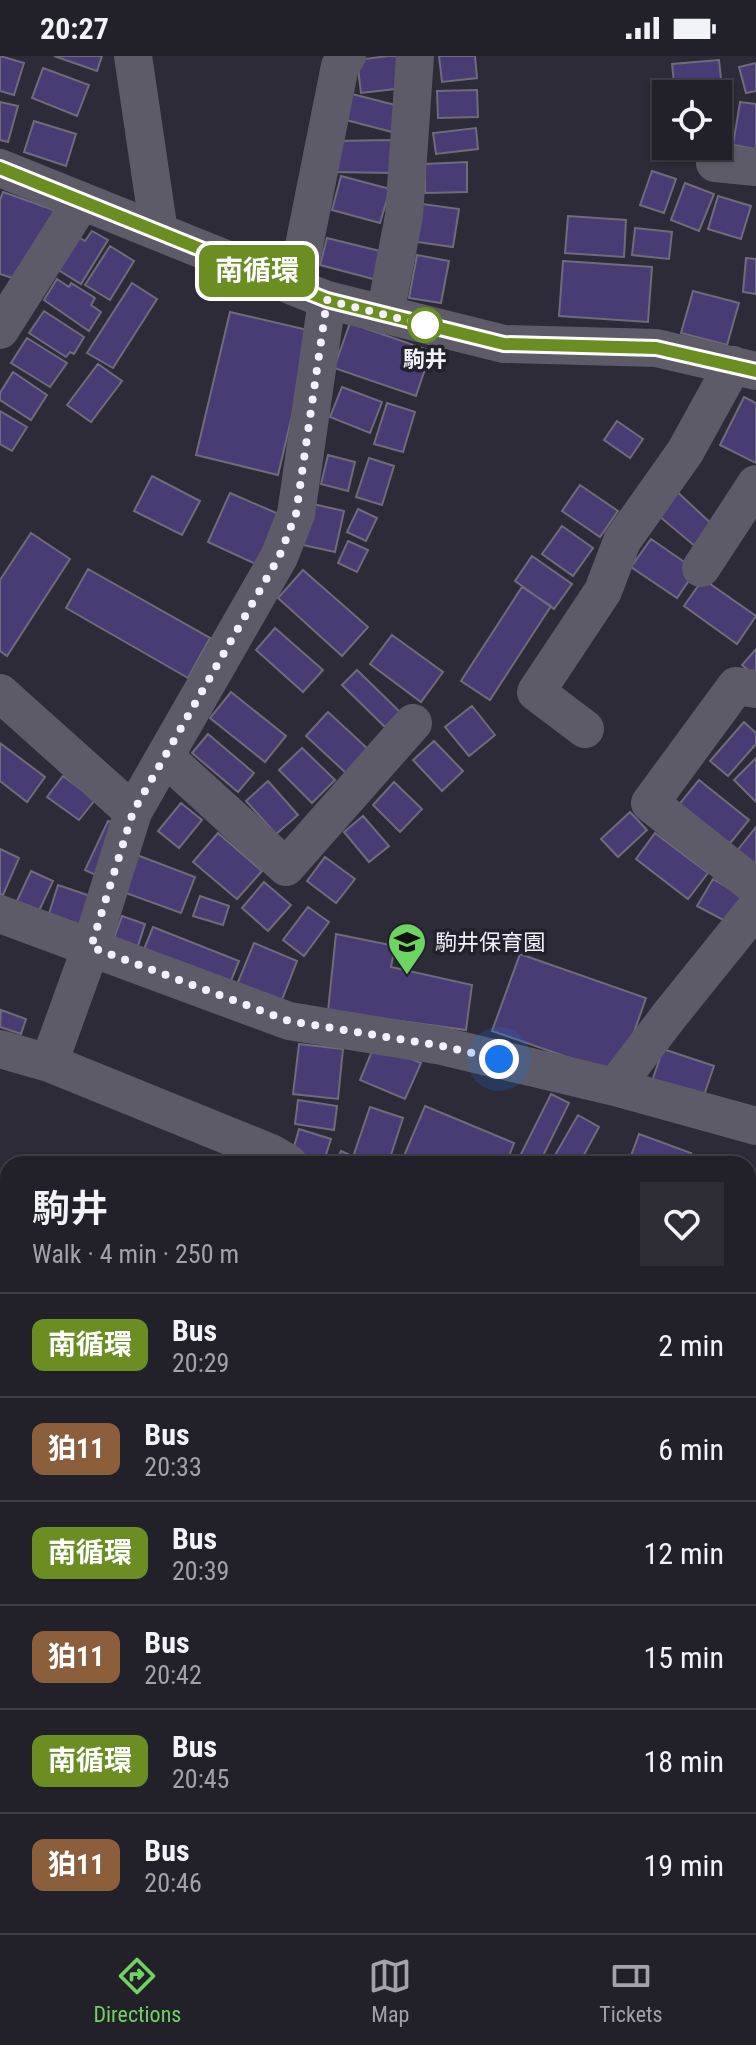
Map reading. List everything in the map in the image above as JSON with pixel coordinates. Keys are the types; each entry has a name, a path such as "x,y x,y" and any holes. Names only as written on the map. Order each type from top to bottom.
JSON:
{"street":[{"path":"133,56 159,232"},
{"path":"49,1063 91,947 133,812 279,557 296,514 311,293 340,66 347,56"},
{"path":"385,315 404,216 415,56"},
{"path":"715,163 756,167"},
{"path":"0,168 311,293 385,315 504,344 656,348 745,368 622,541 603,591 536,692 585,729"},
{"path":"0,330 82,201"},
{"path":"701,568 756,484"},
{"path":"756,689 736,686 650,803 756,887"},
{"path":"0,693 133,812"},
{"path":"165,757 286,867 413,723"},
{"path":"615,1087 756,908"},
{"path":"0,914 289,1021 442,1046 615,1087 756,1126"},
{"path":"0,1049 49,1063 268,1156"}],"building":[{"path":"0,56 24,63 14,95 0,91"},
{"path":"54,56 102,56 97,71"},
{"path":"401,56 404,88 361,93 357,60"},
{"path":"439,56 475,56 477,78 442,82"},
{"path":"719,60 721,80 674,80 672,64"},
{"path":"756,63 756,91 746,93 739,67"},
{"path":"43,68 89,85 77,116 32,98"},
{"path":"477,90 478,117 438,118 437,91"},
{"path":"352,94 399,106 392,132 346,120"},
{"path":"0,102 18,106 8,142 0,140"},
{"path":"740,102 756,104 756,149 733,145"},
{"path":"34,121 76,134 66,166 24,152"},
{"path":"476,128 478,149 436,154 433,133"},
{"path":"393,140 393,173 333,172 332,141"},
{"path":"467,162 467,192 425,193 425,164"},
{"path":"652,171 676,179 664,213 640,205"},
{"path":"341,176 390,189 380,223 332,210"},
{"path":"685,183 714,194 699,231 671,220"},
{"path":"3,192 54,210 27,283 0,274 0,200"},
{"path":"718,196 751,206 741,239 708,229"},
{"path":"415,203 459,209 453,247 410,241"},
{"path":"568,216 626,220 624,257 565,253"},
{"path":"635,228 672,232 669,259 632,255"},
{"path":"92,231 108,240 81,284 52,266 73,234 85,241"},
{"path":"327,238 384,252 377,280 320,265"},
{"path":"110,246 134,261 110,300 85,285"},
{"path":"417,255 449,261 441,303 409,298"},
{"path":"746,258 756,259 756,294 743,292"},
{"path":"563,261 652,267 648,322 559,316"},
{"path":"57,279 69,287 71,283 95,298 91,305 101,312 89,331 44,300"},
{"path":"132,283 157,299 113,368 87,353"},
{"path":"693,291 739,303 727,345 681,333"},
{"path":"44,311 84,337 74,354 70,352 66,357 29,333"},
{"path":"230,312 312,331 278,475 196,455"},
{"path":"350,323 431,351 416,396 334,368"},
{"path":"27,338 67,363 50,387 11,363"},
{"path":"98,364 122,381 91,422 67,405"},
{"path":"13,372 47,395 31,420 0,400 0,393"},
{"path":"342,387 382,402 370,433 330,417"},
{"path":"744,397 756,403 756,463 720,445"},
{"path":"387,403 415,412 403,452 374,444"},
{"path":"0,411 27,427 12,451 0,444"},
{"path":"617,421 643,439 630,458 604,440"},
{"path":"328,455 355,462 348,491 321,484"},
{"path":"369,458 394,466 382,505 356,497"},
{"path":"152,476 200,501 182,535 134,511"},
{"path":"580,485 618,511 600,537 562,511"},
{"path":"673,488 715,527 702,552 653,511"},
{"path":"230,493 281,515 258,565 208,542"},
{"path":"313,504 344,511 335,552 303,545"},
{"path":"358,509 377,518 366,541 347,532"},
{"path":"562,526 593,548 573,576 542,554"},
{"path":"31,533 70,559 7,656 0,651 0,580"},
{"path":"651,539 696,570 677,598 631,567"},
{"path":"348,541 368,550 357,572 338,563"},
{"path":"532,556 572,584 554,609 515,581"},
{"path":"88,569 210,638 188,678 66,608"},
{"path":"303,570 368,627 342,656 278,598"},
{"path":"703,579 756,616 737,644 684,606"},
{"path":"522,587 551,606 490,700 461,681"},
{"path":"275,628 323,670 303,692 256,650"},
{"path":"392,635 443,672 421,702 370,664"},
{"path":"756,649 756,676 742,665"},
{"path":"357,670 400,712 385,727 342,685"},
{"path":"231,692 286,736 265,762 210,718"},
{"path":"472,706 495,735 469,756 445,727"},
{"path":"328,712 368,749 346,773 306,736"},
{"path":"744,722 756,733 756,744 728,776 710,761"},
{"path":"208,734 254,773 238,792 192,753"},
{"path":"434,741 463,771 442,791 413,760"},
{"path":"0,743 45,777 27,802 0,781"},
{"path":"302,748 335,780 312,803 279,770"},
{"path":"756,758 756,802 734,780"},
{"path":"63,776 95,800 79,820 47,797"},
{"path":"699,780 749,820 727,847 677,807"},
{"path":"268,781 298,815 276,834 246,801"},
{"path":"394,782 422,809 400,832 373,805"},
{"path":"181,803 202,820 179,848 158,831"},
{"path":"630,812 647,830 618,857 601,839"},
{"path":"363,816 389,846 369,862 344,832"},
{"path":"108,821 127,829 104,879 85,870"},
{"path":"756,827 756,868 736,852"},
{"path":"218,833 262,871 237,899 193,862"},
{"path":"655,833 708,873 688,899 636,859"},
{"path":"0,849 19,858 3,895 0,894"},
{"path":"137,855 195,877 181,913 123,892"},
{"path":"325,857 355,879 336,903 307,881"},
{"path":"31,871 53,881 38,913 16,903"},
{"path":"713,879 742,896 727,922 697,906"},
{"path":"264,882 291,905 268,931 242,908"},
{"path":"58,885 99,899 88,934 47,920"},
{"path":"200,896 229,906 223,925 193,916"},
{"path":"308,907 329,922 304,956 283,940"},
{"path":"122,916 145,924 134,958 110,949"},
{"path":"153,927 239,961 228,988 142,954"},
{"path":"336,934 395,946 391,967 472,985 466,1030 328,1011"},
{"path":"254,943 297,961 280,1005 236,987"},
{"path":"520,954 646,998 619,1075 492,1031"},
{"path":"1,1010 26,1019 21,1034 0,1027"},
{"path":"299,1044 343,1049 338,1099 293,1094"},
{"path":"375,1044 421,1063 405,1099 360,1080"},
{"path":"663,1049 714,1066 700,1107 649,1090"},
{"path":"551,1094 569,1103 543,1156 520,1156"},
{"path":"298,1100 337,1106 334,1130 295,1124"},
{"path":"425,1106 514,1143 509,1156 404,1156"},
{"path":"370,1107 403,1118 391,1156 354,1154"},
{"path":"578,1115 599,1127 583,1156 555,1156"},
{"path":"299,1129 331,1139 326,1156 291,1156"},
{"path":"639,1134 691,1153 690,1156 631,1156"}],"bus line":[{"name":"南循環","path":"0,168 327,300 504,344 656,348 756,371"}],"place":[{"name":"駒井","path":"425,325"},
{"name":"駒井保育園","path":"407,976"}],"route":[{"path":"425,325 327,300 296,514 279,557 133,812 91,947 289,1021 442,1046 499,1059"}]}
